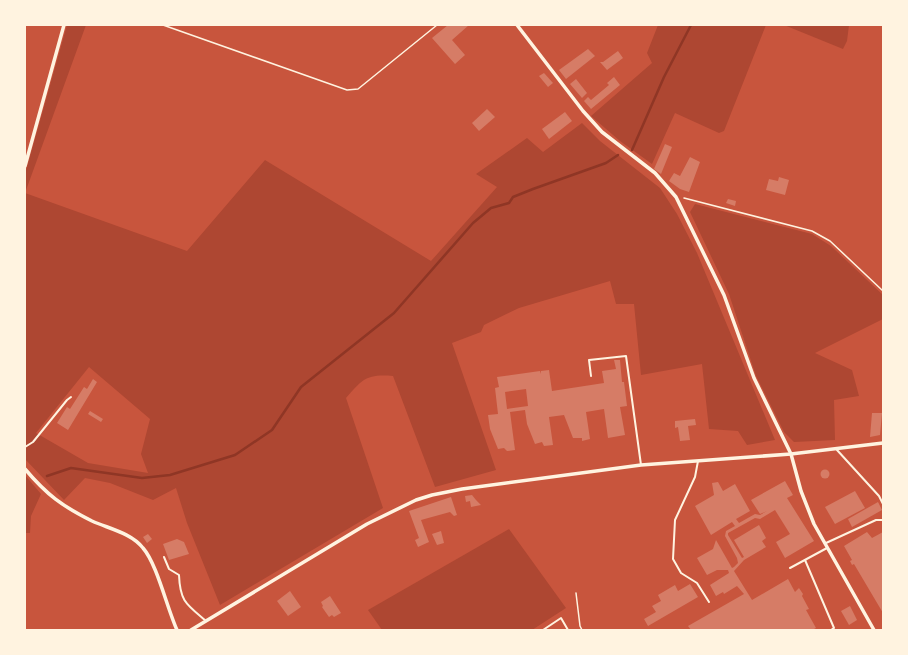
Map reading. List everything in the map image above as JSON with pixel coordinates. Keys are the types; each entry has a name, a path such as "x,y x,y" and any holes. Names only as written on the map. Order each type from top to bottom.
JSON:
{"street":[{"path":"25,166 64,25"},
{"path":"517,25 602,132 655,173 676,197 724,295 754,378 791,454 801,491 814,524 874,630"},
{"path":"191,630 367,524 416,500 432,495 469,488 641,465 837,450 883,443"},
{"path":"25,469 40,487 58,502 94,522 124,534 140,545 152,562 165,601 177,630"}],"lane":[{"path":"591,376 589,360 626,356 641,465"},
{"path":"25,447 33,442 67,400 72,397"},
{"path":"837,450 879,496 883,504"},
{"path":"698,460 695,477 675,520 673,560 681,573 696,583 709,602"},
{"path":"826,544 876,520 883,520"},
{"path":"790,568 828,548"},
{"path":"164,557 169,569 179,575 180,591 186,605 206,620"},
{"path":"805,560 834,628 831,630"},
{"path":"542,630 561,618 568,630"}],"path":[{"path":"163,25 347,90 358,89 437,25"},
{"path":"676,197 690,199 812,231 830,241 883,292"},
{"path":"576,592 580,626 582,630"}],"shaded area":[{"path":"67,25 86,25 25,193 25,174"},
{"path":"658,25 766,25 724,131 719,133 675,113 652,164 620,141 591,116 652,63 647,53"},
{"path":"784,25 849,25 847,41 843,49"},
{"path":"582,123 600,141 660,188 677,214 697,253 775,440 747,445 738,431 709,429 702,364 641,375 634,304 616,304 610,281 519,308 484,325 481,332 452,343 496,470 435,487 393,376 371,377 361,382 346,398 383,508 220,605 187,523 176,488 153,500 110,483 85,478 64,500 25,459 25,193 187,251 265,160 431,261 497,187 476,174 527,138 543,152","holes":["89,367 150,419 141,454 148,473 88,463 36,433"]},
{"path":"695,204 812,234 831,246 883,295 883,319 815,353 852,370 859,396 834,400 835,440 794,442 784,432 756,376 729,294 690,212"},
{"path":"25,475 41,494 31,516 30,533 25,533"},
{"path":"509,529 566,608 532,630 382,630 368,610"}],"building":[{"path":"448,25 469,25 452,40 465,55 455,64 432,38"},
{"path":"588,49 595,56 566,79 559,70"},
{"path":"618,51 623,58 607,70 600,62 603,62"},
{"path":"544,73 553,83 548,87 539,76"},
{"path":"614,77 620,85 591,109 584,101 588,97 591,100 609,85 607,83"},
{"path":"576,79 587,93 582,98 570,84"},
{"path":"487,109 495,117 479,131 472,123"},
{"path":"565,112 572,121 549,139 542,129"},
{"path":"665,144 672,147 661,174 654,169"},
{"path":"690,157 700,162 689,192 680,189 669,181 674,173 680,176"},
{"path":"779,177 789,180 785,195 766,190 769,179 778,181"},
{"path":"728,199 736,201 735,206 726,203"},
{"path":"614,360 620,360 622,382 624,382 627,406 620,407 625,435 608,438 604,409 586,412 590,439 582,441 582,438 573,438 564,415 549,417 553,445 544,446 542,442 535,444 527,424 525,410 510,412 515,450 507,451 504,448 498,449 490,429 488,415 498,414 495,388 499,387 497,377 540,371 540,374 541,371 549,370 552,391 604,383 602,371 616,369","holes":["526,389 528,406 507,409 505,392"]},
{"path":"93,379 97,382 68,430 57,423 67,407 70,409 84,387 87,389"},
{"path":"90,411 103,419 101,422 88,414"},
{"path":"872,413 882,413 880,435 870,437"},
{"path":"695,419 696,425 688,426 690,440 680,441 678,427 675,428 675,421"},
{"path":"823,470 827,470 829,474 827,478 823,478 821,476 821,472"},
{"path":"785,481 793,495 787,498 814,541 785,558 776,542 790,534 775,510 760,519 755,518 728,533 742,558 744,557 734,540 759,525 766,538 762,541 766,547 744,560 734,571 752,600 788,579 795,592 799,588 803,594 802,596 809,609 806,610 816,628 812,630 691,630 688,626 744,594 737,586 724,594 723,592 716,596 710,585 729,573 728,570 717,570 707,575 697,558 713,549 716,540 732,568 734,567 738,563 737,558 725,536 726,531 735,526 732,522 711,535 695,506 714,495 712,483 718,482 723,491 735,484 750,511 736,519 739,523 755,514 760,515 767,511 760,514 751,500"},
{"path":"855,491 865,508 835,524 825,507"},
{"path":"472,495 481,505 471,507 470,501 466,502 465,496"},
{"path":"451,497 457,515 454,516 450,512 421,520 429,542 418,547 415,540 419,538 409,511"},
{"path":"878,502 882,510 852,527 848,519"},
{"path":"441,531 444,543 437,545 432,534"},
{"path":"867,532 872,538 883,532 883,613 854,564 852,565 850,561 852,560 844,546"},
{"path":"148,534 152,539 147,543 143,537"},
{"path":"177,539 184,542 189,554 169,560 163,544"},
{"path":"690,584 698,597 648,626 644,619 656,612 652,606 661,601 658,595 675,585 678,591"},
{"path":"290,591 301,607 288,616 277,601"},
{"path":"330,596 341,613 334,617 332,615 329,617 322,607 321,602"},
{"path":"850,606 857,620 849,625 841,611"}],"waterway":[{"path":"632,150 664,77 691,25"},
{"path":"47,476 71,468 142,478 170,475 235,455 272,430 301,387 394,313 473,223 491,208 509,203 513,197 533,189 606,163 618,155"}]}
